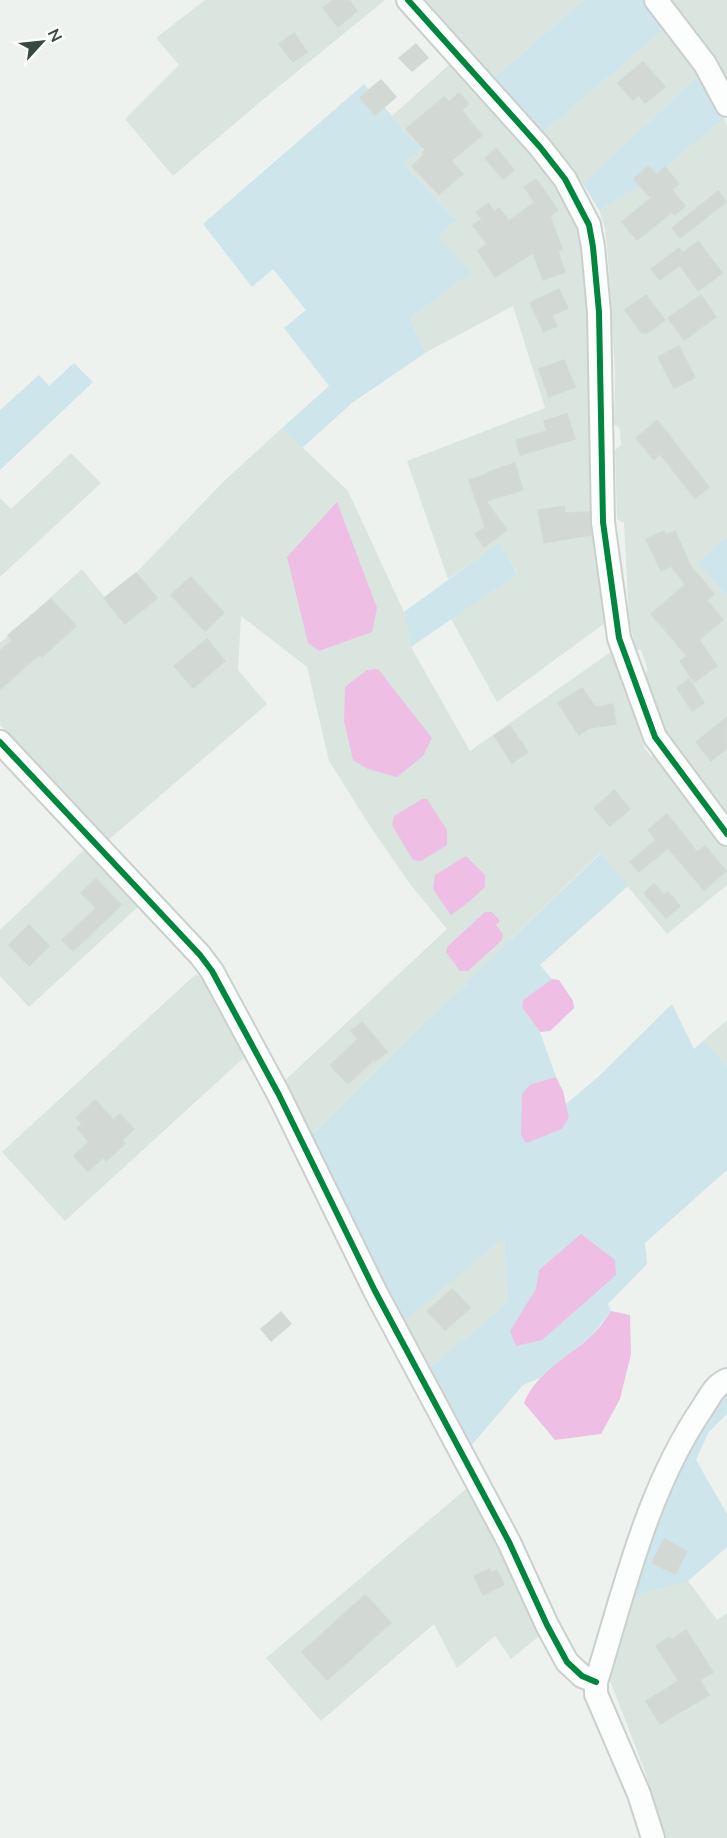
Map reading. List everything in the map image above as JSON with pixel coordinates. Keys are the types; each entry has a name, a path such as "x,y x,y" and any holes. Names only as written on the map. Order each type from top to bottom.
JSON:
{"street":[{"path":"408,0 540,147 565,179 589,225 598,312 603,522 619,638 655,737 727,834"},
{"path":"656,0 705,64 727,105"},
{"path":"0,742 212,970 279,1095 375,1291 509,1542 547,1625 567,1662 582,1676 596,1682"},
{"path":"653,1838 639,1794 596,1694 596,1682 636,1545 670,1465 696,1417 719,1384 727,1380"}],"shaded area":[{"path":"205,0 385,0 173,176 125,119 179,65 156,38"},
{"path":"422,0 584,0 491,80"},
{"path":"584,0 646,0 667,27 540,135 491,80"},
{"path":"667,0 727,0 727,84"},
{"path":"667,27 701,73 583,184 540,135"},
{"path":"450,64 542,167 573,217 584,240 588,267 597,545 605,623 497,702 451,619 517,573 500,543 448,579 407,461 545,408 513,306 425,353 410,318 469,273 439,236 457,218 453,217 404,164 421,149 392,116"},
{"path":"701,73 724,118 648,182 599,210 583,184"},
{"path":"364,84 421,149 404,164 453,217 458,218 439,236 470,273 410,318 425,353 352,403 302,448 282,428 329,386 284,328 306,310 273,269 252,287 203,224"},
{"path":"724,118 727,126 727,537 697,562 727,596 727,816 665,733 645,674 648,670 641,650 636,649 629,620 624,523 617,519 615,450 621,445 620,429 614,424 615,375 609,272 605,228 599,210 648,182"},
{"path":"74,363 93,382 0,470 0,410 39,375 49,386"},
{"path":"282,428 348,491 404,612 411,647 470,751 612,651 645,749 651,756 657,754 727,845 727,885 667,934 600,853 307,1140 281,1084 447,929 410,884 329,761 307,667 241,616 238,670 267,704 106,842 1,731 4,729 0,725 0,643 82,569 105,598 136,573 222,483"},
{"path":"71,453 101,483 0,577 0,498 11,509"},
{"path":"337,502 377,608 372,632 319,651 308,643 287,557"},
{"path":"727,537 727,596 697,562"},
{"path":"500,542 517,574 411,647 404,612"},
{"path":"378,669 432,738 423,756 397,777 368,769 353,760 344,721 345,687 367,670"},
{"path":"422,799 427,799 447,830 447,845 421,861 413,860 392,825 394,816"},
{"path":"90,844 143,902 29,1007 0,976 0,930"},
{"path":"601,853 628,886 540,965 552,979 523,1000 522,1007 540,1032 556,1077 531,1084 569,1117 566,1104 598,1077 672,1004 694,1049 703,1041 727,1066 727,1170 645,1243 647,1264 608,1304 611,1311 592,1335 540,1378 523,1385 470,1447 427,1370 507,1303 504,1237 401,1324 307,1140 422,1025 467,984 466,982"},
{"path":"466,856 485,875 485,887 451,915 433,889 435,875"},
{"path":"485,912 492,912 500,921 496,925 503,934 502,940 468,971 460,971 446,952 447,947"},
{"path":"195,975 207,978 249,1053 65,1221 2,1152"},
{"path":"552,979 559,980 573,1001 574,1008 550,1031 540,1032 522,1007 523,1000"},
{"path":"727,1020 727,1066 703,1041"},
{"path":"556,1077 563,1091 569,1117 562,1129 526,1143 521,1135 522,1094 531,1084"},
{"path":"581,1234 615,1260 616,1275 542,1340 516,1346 510,1331 536,1289 539,1270"},
{"path":"504,1236 507,1303 427,1370 401,1324"},
{"path":"611,1311 630,1315 631,1354 620,1399 601,1434 555,1440 524,1403 529,1392 544,1374 593,1334"},
{"path":"727,1389 727,1414 708,1433 696,1460 727,1514 727,1547 688,1581 630,1597 679,1460"},
{"path":"473,1483 543,1633 511,1659 495,1636 457,1668 434,1624 321,1721 266,1658"},
{"path":"688,1581 717,1620 727,1613 727,1838 663,1838 645,1771 609,1678 630,1597"}],"building":[{"path":"334,0 349,0 357,11 338,27 323,8"},
{"path":"294,33 307,52 293,62 279,44"},
{"path":"416,44 428,58 412,71 399,58"},
{"path":"643,62 665,87 645,103 639,95 633,100 618,83"},
{"path":"381,80 396,97 375,115 360,97"},
{"path":"459,93 469,104 462,110 463,112 482,135 451,161 463,174 439,194 412,166 424,155 422,152 425,150 406,129 444,97 449,102"},
{"path":"496,148 514,170 503,179 485,158"},
{"path":"648,166 656,175 665,167 679,184 672,190 685,206 675,215 672,212 637,240 622,222 651,198 634,179"},
{"path":"536,179 558,210 550,216 562,249 558,251 565,272 543,280 533,253 495,277 478,251 487,244 473,226 482,219 476,212 488,203 494,212 499,208 509,221 535,202 524,187"},
{"path":"718,191 726,202 680,238 672,228"},
{"path":"698,241 722,273 698,291 680,265 660,280 651,269 679,248 683,253"},
{"path":"559,289 568,308 552,315 557,326 544,332 530,303"},
{"path":"646,295 665,320 647,333 642,333 625,310"},
{"path":"701,295 716,317 684,340 668,318"},
{"path":"679,346 695,378 674,388 658,357"},
{"path":"564,360 575,387 549,397 539,369"},
{"path":"567,414 575,439 520,455 516,440 547,431 544,421"},
{"path":"657,420 709,487 695,498 660,454 654,460 636,438"},
{"path":"515,463 523,490 486,501 507,530 484,547 475,534 485,527 469,480"},
{"path":"564,506 565,513 589,512 591,535 544,543 538,510"},
{"path":"664,531 666,535 675,531 690,565 714,594 706,600 723,620 699,640 717,666 694,682 680,661 687,656 651,614 686,584 671,566 661,571 646,539"},
{"path":"136,573 157,598 125,624 104,598"},
{"path":"191,577 224,613 205,631 171,595"},
{"path":"51,599 76,626 42,657 40,654 0,689 0,651 12,640 8,635"},
{"path":"207,639 225,661 193,688 174,666"},
{"path":"689,679 704,703 692,711 677,688"},
{"path":"582,688 595,707 613,704 616,724 589,728 579,735 558,703"},
{"path":"727,717 727,748 711,761 696,742"},
{"path":"510,726 528,752 512,763 494,736"},
{"path":"614,790 630,809 610,826 594,808"},
{"path":"667,814 697,852 705,846 726,871 704,890 668,848 639,872 630,862 656,840 648,830"},
{"path":"96,879 121,905 73,951 62,940 96,908 81,893"},
{"path":"654,884 664,895 668,892 680,906 666,918 644,893"},
{"path":"29,925 49,946 29,966 9,945"},
{"path":"362,1022 387,1052 376,1061 374,1059 348,1084 330,1065 358,1039 351,1031"},
{"path":"95,1100 113,1120 120,1114 134,1129 122,1140 125,1144 106,1161 104,1157 88,1171 74,1156 89,1142 77,1128 82,1124 76,1118"},
{"path":"452,1289 470,1308 445,1330 427,1311"},
{"path":"281,1312 291,1324 271,1341 261,1329"},
{"path":"664,1539 687,1551 675,1574 652,1563"},
{"path":"490,1569 491,1573 497,1570 504,1585 483,1595 474,1576"},
{"path":"365,1595 391,1623 327,1680 302,1652"},
{"path":"686,1630 713,1672 700,1680 709,1695 660,1724 646,1701 679,1681 656,1646 669,1637 671,1640"}],"cycle path":[{"path":"408,0 540,147 565,179 589,225 599,312 603,522 619,638 655,737 727,834"},
{"path":"0,742 200,955 212,971 279,1095 375,1291 509,1542 547,1625 567,1662 582,1676 596,1682"}]}
